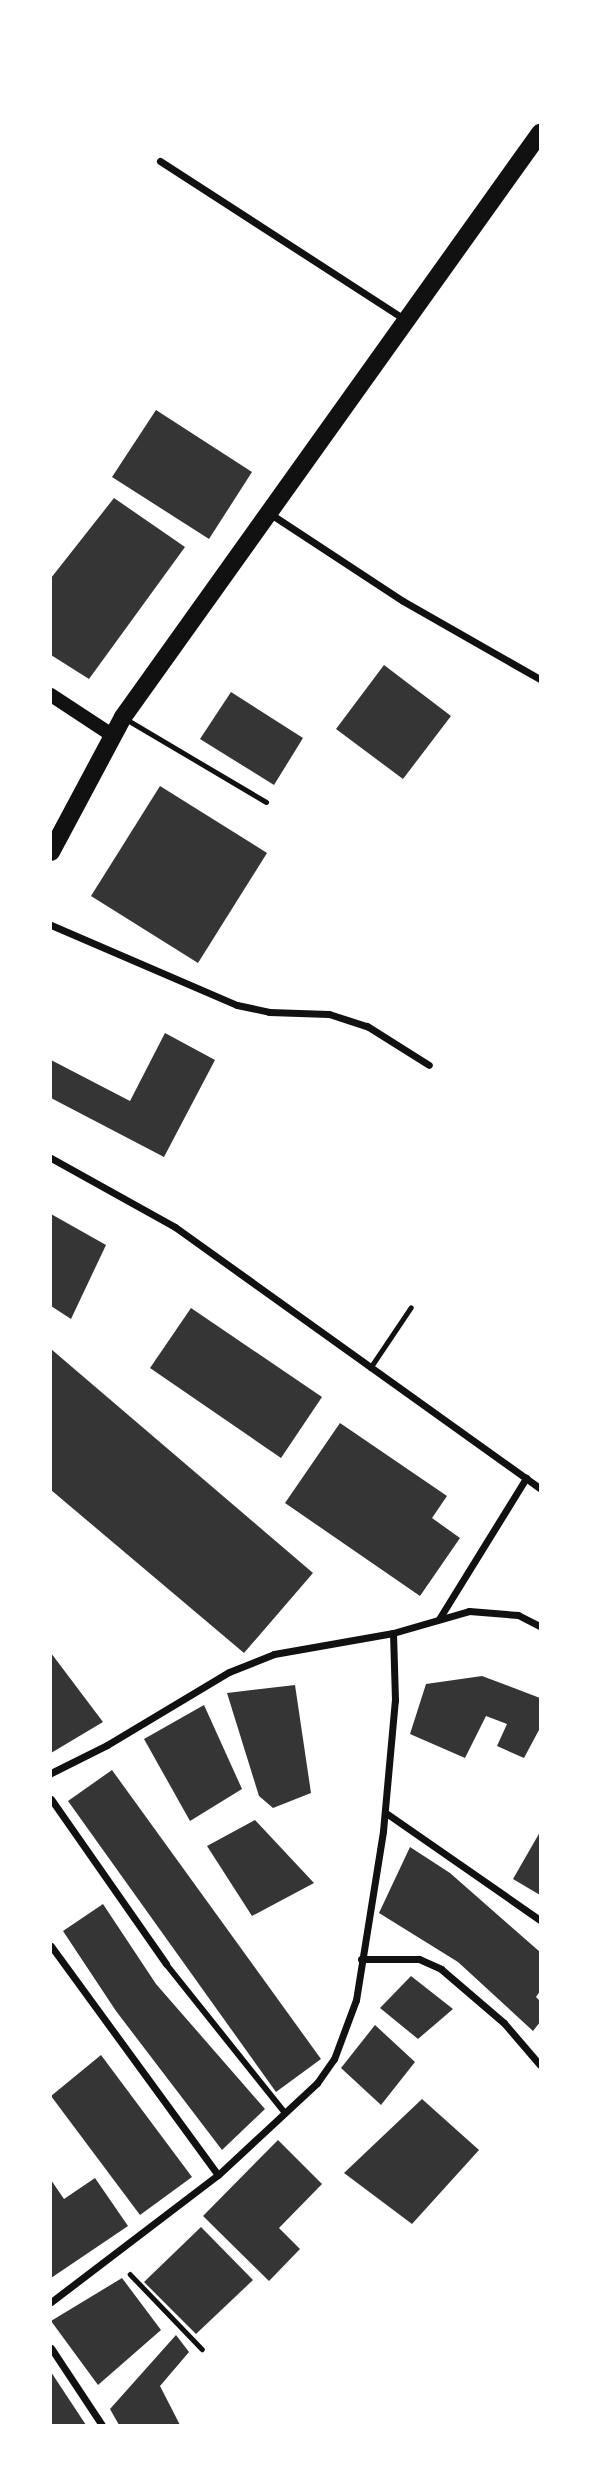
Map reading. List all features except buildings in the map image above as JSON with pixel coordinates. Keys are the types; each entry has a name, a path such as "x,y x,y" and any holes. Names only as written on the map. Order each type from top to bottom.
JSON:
{"main road":[{"path":"51,852 123,717 540,133"},
{"path":"51,695 112,735"}],"street":[{"path":"160,161 404,320"},
{"path":"268,513 403,601 540,679"},
{"path":"51,925 237,1005 269,1012 330,1014 367,1026 429,1065"},
{"path":"51,1158 175,1227 540,1488"},
{"path":"439,1620 526,1478"},
{"path":"51,1773 107,1745 229,1672 274,1654 393,1633 439,1620 495,1610 540,1626"},
{"path":"51,2302 218,2175 317,2083 334,2059 356,2000 386,1813 396,1700 393,1633"},
{"path":"51,1799 166,1964 284,2112"},
{"path":"386,1813 540,1920"},
{"path":"51,1946 218,2175"},
{"path":"361,1959 419,1959 441,1969 504,2023 540,2065"},
{"path":"51,2348 102,2425"}],"lane":[{"path":"123,717 267,802"},
{"path":"370,1368 411,1307"}],"path":[{"path":"115,2253 141,2288 202,2349"}]}
